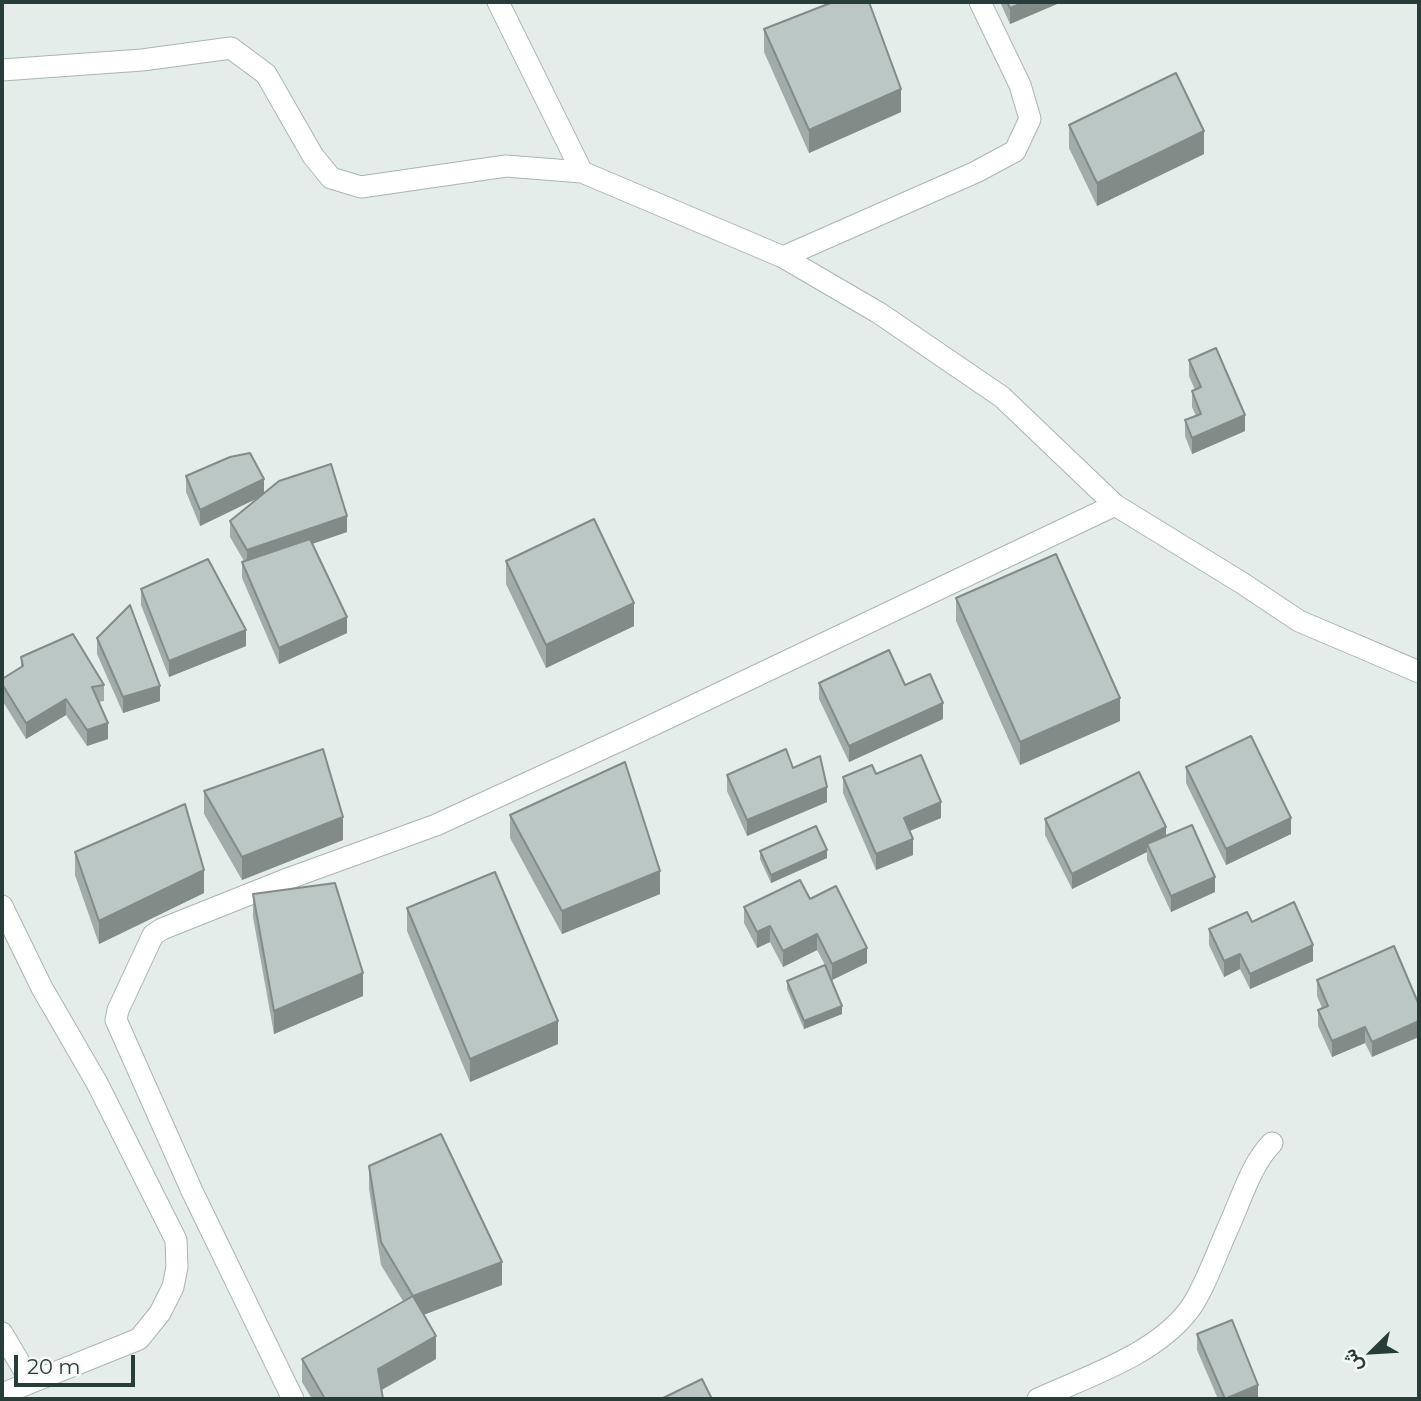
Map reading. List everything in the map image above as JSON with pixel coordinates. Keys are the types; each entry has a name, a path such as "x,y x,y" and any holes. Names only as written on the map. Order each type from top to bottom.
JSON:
{"street":[{"path":"498,2 582,173"},
{"path":"783,257 976,172 1015,152 1030,119 1020,85 979,2"},
{"path":"2,70 142,60 231,48 266,74 313,156 331,178 361,187 506,166 582,173 783,257 879,313 1002,397 1115,505 1299,621 1419,672"},
{"path":"293,1399 192,1191 116,1020 118,1010 153,935 278,883 436,825 647,729 1115,505"},
{"path":"2,906 42,988 97,1083 176,1240 177,1267 173,1287 160,1313 139,1339 2,1394"},
{"path":"1038,1399 1148,1348 1182,1318 1191,1308 1259,1155 1272,1143"},
{"path":"2,1333 30,1382"}],"building":[{"path":"833,2 869,2 901,89 809,130 764,29"},
{"path":"1007,2 1025,2 1010,8"},
{"path":"1176,73 1204,131 1097,183 1069,125"},
{"path":"1216,348 1245,415 1192,438 1185,420 1201,414 1192,391 1201,387 1189,360"},
{"path":"250,453 264,479 200,510 186,476 230,457"},
{"path":"331,464 347,516 247,550 230,521 279,481"},
{"path":"594,519 634,603 546,645 506,561"},
{"path":"310,539 347,617 279,648 242,562"},
{"path":"1056,554 1120,698 1020,742 956,598"},
{"path":"208,559 246,630 169,661 141,589"},
{"path":"130,605 160,686 123,697 97,638"},
{"path":"73,634 104,685 92,687 108,723 87,730 66,699 26,723 2,684 2,679 23,666 21,657"},
{"path":"889,650 905,685 930,674 943,703 849,746 819,683"},
{"path":"1251,736 1291,818 1226,849 1186,767"},
{"path":"323,749 343,817 242,857 204,791"},
{"path":"786,749 793,768 820,756 827,787 747,820 727,775"},
{"path":"921,755 941,802 904,818 913,839 876,854 843,777 872,765 876,774"},
{"path":"625,762 660,871 562,911 510,815"},
{"path":"1139,772 1166,827 1072,874 1045,819"},
{"path":"185,804 204,870 99,921 75,852"},
{"path":"1192,825 1215,877 1171,896 1147,844"},
{"path":"816,826 827,850 771,875 760,851"},
{"path":"495,872 558,1021 470,1059 407,908"},
{"path":"800,880 810,899 836,886 867,948 832,964 817,934 783,951 770,926 757,932 744,907"},
{"path":"335,883 363,973 274,1011 253,894"},
{"path":"1294,902 1313,945 1250,974 1240,954 1224,961 1209,929 1247,912 1252,922"},
{"path":"1394,946 1419,1005 1419,1021 1372,1042 1365,1027 1332,1041 1318,1010 1328,1006 1317,980"},
{"path":"825,965 842,1006 804,1021 787,981"},
{"path":"441,1134 502,1262 413,1296 381,1242 369,1166"},
{"path":"413,1296 436,1336 378,1369 383,1399 325,1399 302,1359"},
{"path":"1232,1320 1258,1385 1225,1399 1197,1334"},
{"path":"702,1379 712,1399 661,1399"}]}
